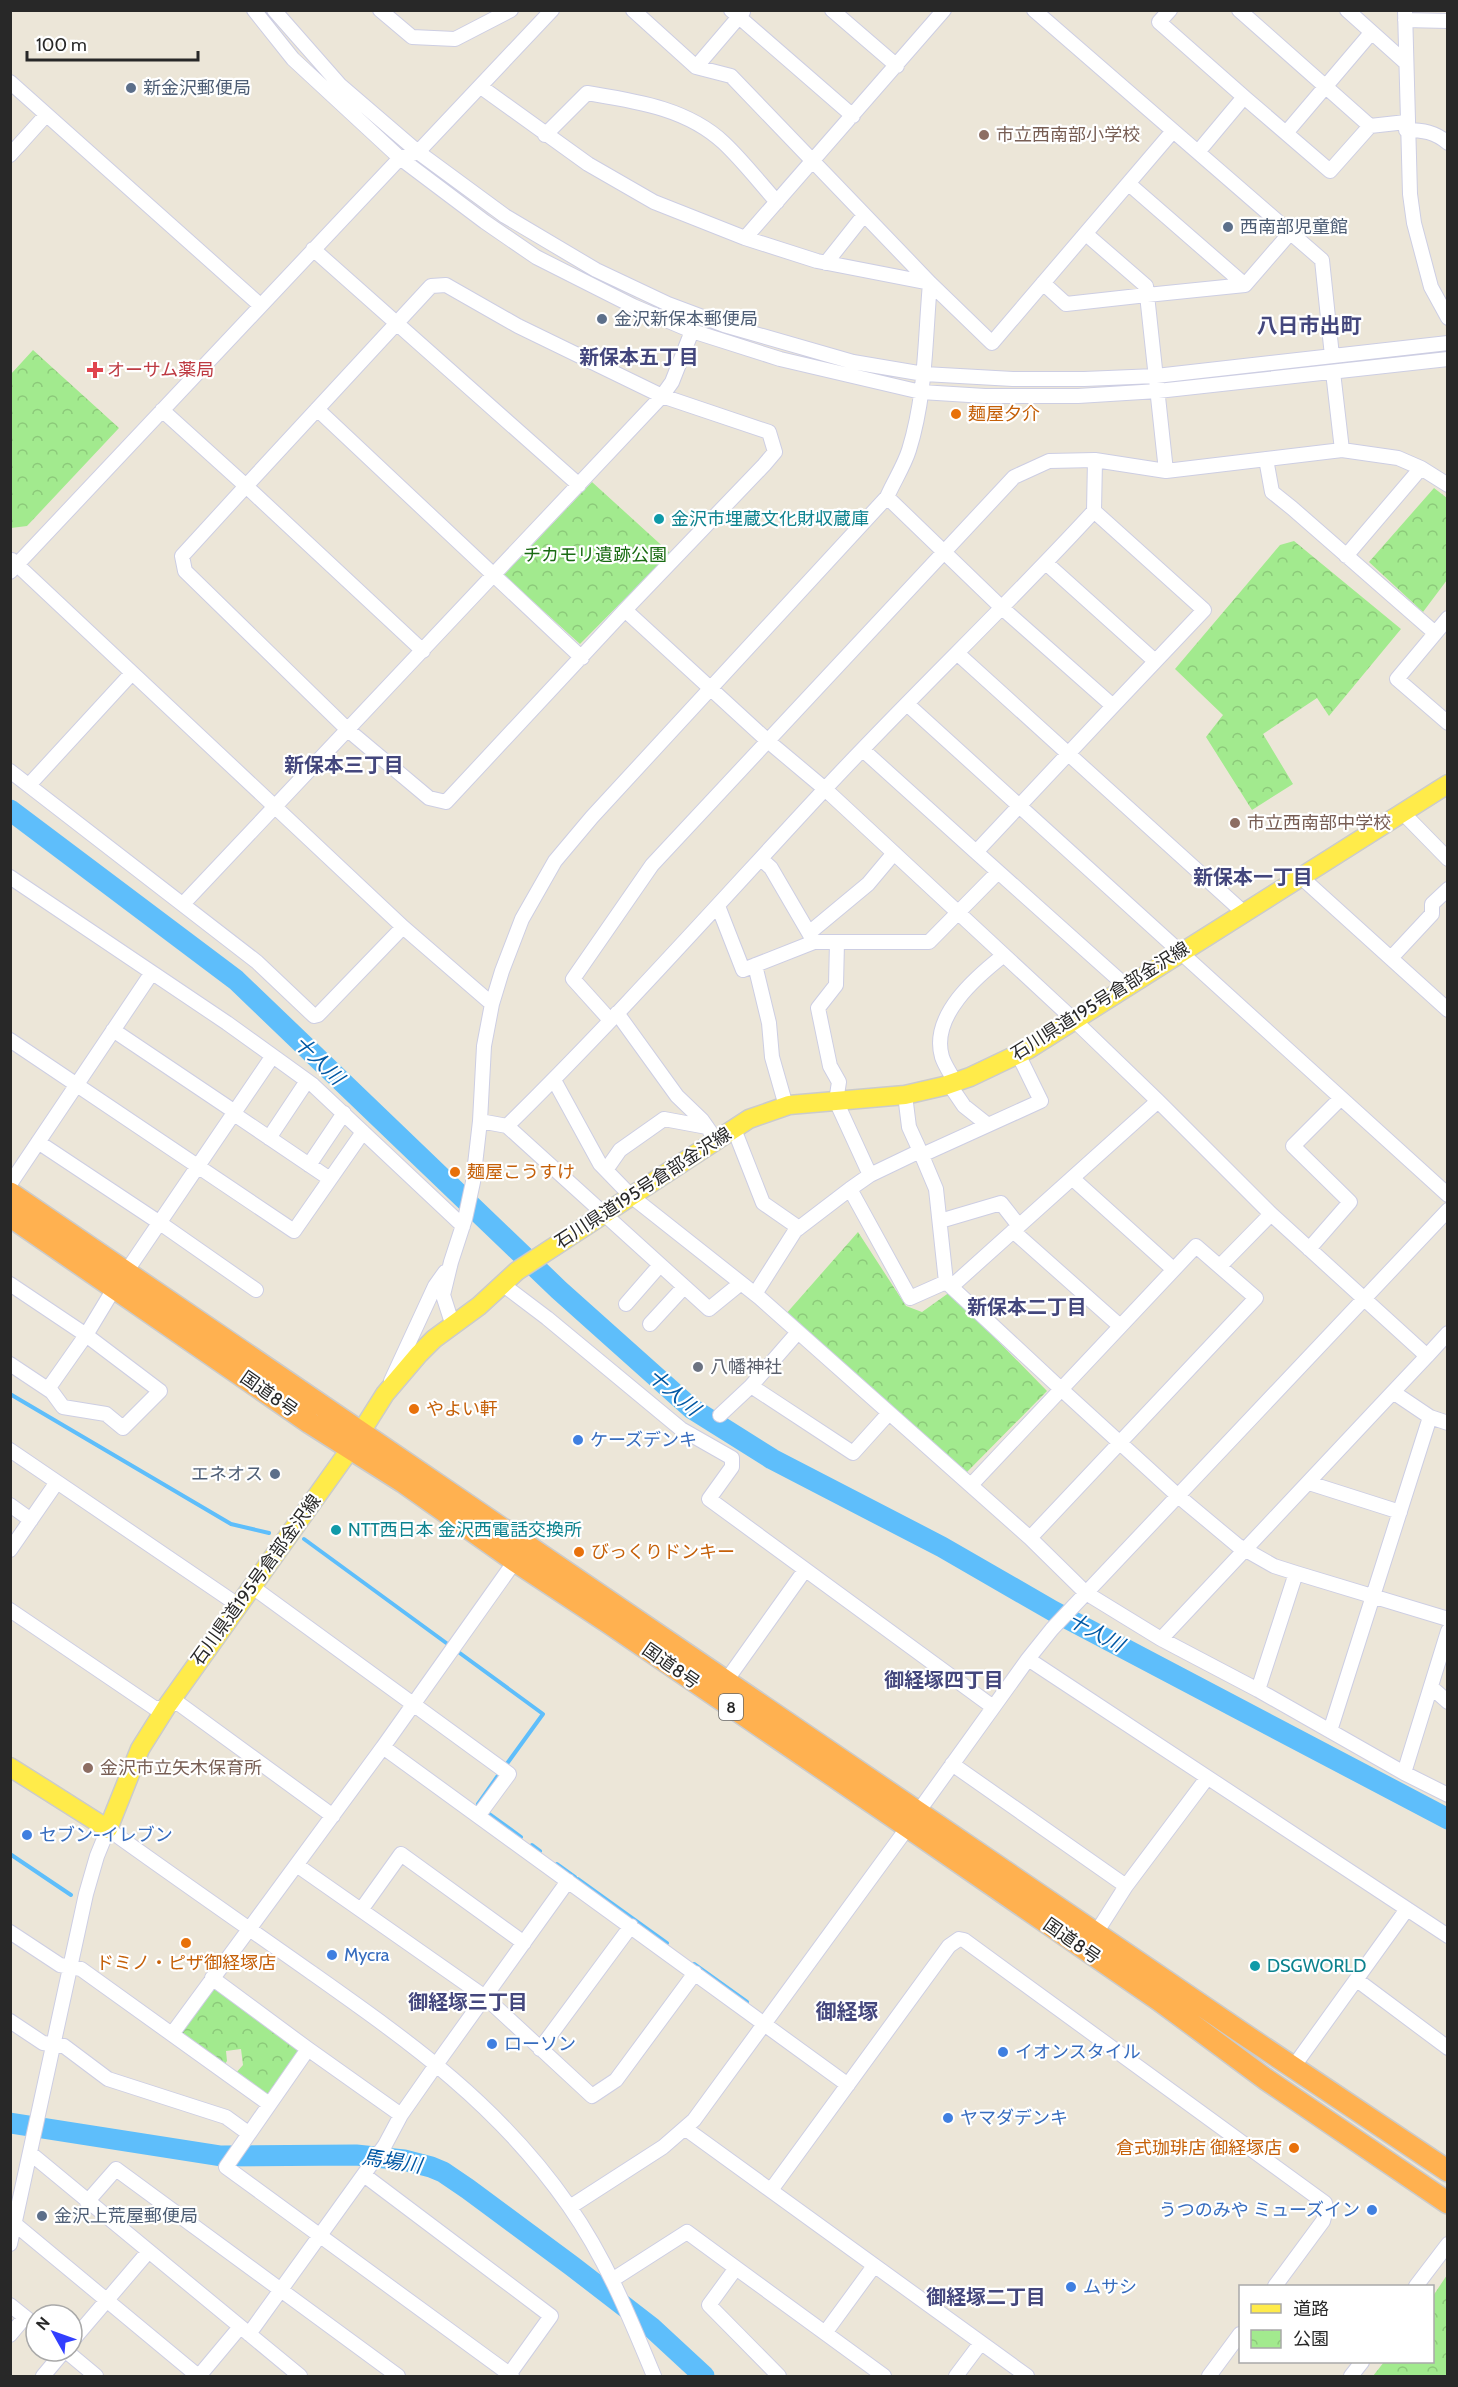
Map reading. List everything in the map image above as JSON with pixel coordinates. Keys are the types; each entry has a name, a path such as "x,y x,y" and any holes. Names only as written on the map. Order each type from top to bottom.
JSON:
{"highway":[{"name":"国道8号","path":"10,1193 121,1280 356,1440 726,1681 1267,2080 1448,2203"},
{"name":"国道8号","path":"10,1216 121,1280"},
{"name":"国道8号","path":"356,1440 515,1561 913,1819 1096,1933 1448,2171"}],"main road":[{"name":"石川県道195号倉部金沢線","path":"108,1829 140,1749 167,1706 356,1440 385,1395 419,1354 479,1306 517,1271 604,1216 711,1134 734,1129 749,1119 786,1106 905,1095 952,1083 1018,1054 1075,1021 1181,951 1448,784"},
{"path":"10,1767 108,1829"}],"street":[{"path":"254,10 293,58 400,158 536,257 633,306 692,331 780,359 921,392 985,396 1078,396 1158,391 1448,359"},
{"path":"274,10 340,85 418,152 505,216 596,270 668,304 724,325 853,362 924,374 1084,380 1156,376 1448,343"},
{"path":"380,10 412,37 454,39 511,10"},
{"path":"492,1004 403,927 276,806 13,565 400,158 418,152 552,10"},
{"path":"633,10 696,67 731,76 930,283 992,343 1173,131"},
{"path":"832,10 897,66"},
{"path":"1034,10 1322,260 1332,356"},
{"path":"1170,10 1159,22 1330,171 1370,126"},
{"path":"1239,10 1370,126 1406,126 1445,136"},
{"path":"1347,10 1405,62"},
{"path":"696,67 738,13 853,116"},
{"path":"745,238 897,66 938,13"},
{"path":"1448,21 1405,15 1406,126 1414,223 1431,287 1448,318"},
{"path":"1286,133 1371,33"},
{"path":"10,82 260,305"},
{"path":"481,87 544,135 588,164 654,202 745,238 826,263 930,283"},
{"path":"544,135 587,93 639,101 692,120 723,142 777,202"},
{"path":"1198,152 1244,97"},
{"path":"10,155 46,115"},
{"path":"1129,184 1245,285"},
{"path":"826,263 864,215"},
{"path":"1043,283 1066,304 1245,285 1290,233"},
{"path":"1086,234 1146,286 1166,471"},
{"path":"313,249 579,485"},
{"path":"453,1326 443,1295 464,1223 473,1182 480,1121 484,1046 492,1004 522,919 555,861 592,817 887,496 909,452 924,374 923,356 930,283"},
{"path":"446,285 518,326 662,396 769,432 775,452 446,802 429,798 348,730 185,571 182,556 396,322 431,286 446,285"},
{"path":"183,904 662,396 672,382 692,331"},
{"path":"1334,372 1342,450"},
{"path":"317,409 582,658"},
{"path":"162,410 423,651"},
{"path":"711,1134 677,1096 614,1017 573,979 652,865 1014,477 1049,461 1095,460 1166,471 1342,450 1398,458 1421,468 1448,485"},
{"path":"1266,459 1272,492 1435,633"},
{"path":"507,1126 614,1017 825,789 1094,511 1095,460"},
{"path":"1346,556 1421,468"},
{"path":"887,496 1001,607 1113,706"},
{"path":"976,852 1204,610 1094,511"},
{"path":"1046,563 1155,661"},
{"path":"625,610 769,742 825,789 1075,1021 1271,1214 1427,1356"},
{"path":"1448,618 1397,679 1448,723"},
{"path":"957,652 1243,912"},
{"path":"29,785 132,673"},
{"path":"907,704 1448,1195"},
{"path":"863,750 1127,987"},
{"path":"10,771 257,962 314,1016 318,1015 403,927"},
{"path":"1402,812 1448,859"},
{"path":"718,906 743,970 812,938 868,884 894,853"},
{"path":"761,859 771,868 812,938"},
{"path":"812,938 837,942 929,942 998,872"},
{"path":"1301,877 1448,1010"},
{"path":"10,878 227,1023 307,1081 464,1223"},
{"path":"1390,958 1432,914 1432,904 1448,889"},
{"path":"837,942 836,985 818,1008 830,1065 839,1082 836,1101 870,1175"},
{"path":"988,1125 964,1106 952,1083 942,1057 941,1032 962,995 983,971 1004,955"},
{"path":"755,965 769,1023 772,1057 786,1106"},
{"path":"10,1184 151,974"},
{"path":"113,1030 330,1179"},
{"path":"10,1040 294,1231 363,1132"},
{"path":"755,1294 799,1228 870,1175 1041,1101 1018,1054"},
{"path":"48,1389 272,1057"},
{"path":"554,1080 600,1164 631,1196 755,1294 1030,1538 1086,1593 1161,1639 1448,1795"},
{"path":"269,1138 307,1081"},
{"path":"905,1095 909,1128 936,1189 949,1284 958,1295 1177,1495 1246,1551 1274,1566 1296,1574 1374,1595 1448,1619"},
{"path":"1309,1249 1350,1202 1293,1146 1341,1098"},
{"path":"850,1190 910,1298 949,1284 1016,1228 1158,1101"},
{"path":"309,1165 344,1113"},
{"path":"606,1170 620,1150 664,1119 711,1134"},
{"path":"480,1121 507,1126 709,1309 741,1283"},
{"path":"734,1129 763,1203 799,1228"},
{"path":"38,1142 256,1290"},
{"path":"1072,1178 1173,1269"},
{"path":"940,1221 1001,1203 1016,1228 1120,1326"},
{"path":"570,2207 686,2129 1052,1629 1448,1210"},
{"path":"1220,1266 1271,1214"},
{"path":"970,1485 1196,1246 1256,1298 1030,1538"},
{"path":"385,1395 435,1286 451,1262"},
{"path":"626,1304 660,1265"},
{"path":"10,1284 86,1335 160,1391 123,1428 106,1414 63,1407 48,1389 10,1364"},
{"path":"502,1284 547,1318 681,1429 732,1458 732,1467 709,1499 993,1707"},
{"path":"650,1324 684,1287"},
{"path":"720,1415 751,1386 798,1332"},
{"path":"1161,1639 1448,1333"},
{"path":"751,1386 853,1454 889,1413"},
{"path":"1393,1392 1430,1417 1448,1423"},
{"path":"1330,1731 1430,1417"},
{"path":"10,1450 238,1605"},
{"path":"10,1550 57,1482"},
{"path":"1309,1483 1400,1512"},
{"path":"10,1505 31,1520"},
{"path":"172,2034 298,1866 515,1561"},
{"path":"726,1681 805,1570"},
{"path":"1258,1690 1296,1574"},
{"path":"251,1586 509,1774 478,1816"},
{"path":"10,1610 156,1709 178,1703 333,1816"},
{"path":"1404,1773 1448,1631"},
{"path":"1028,1659 1448,1936"},
{"path":"1431,1687 1448,1702"},
{"path":"383,1747 848,2085"},
{"path":"952,1764 1126,1886"},
{"path":"1096,1933 1126,1886 1207,1778"},
{"path":"10,2244 16,2225 16,2194 30,2153 86,1894 108,1829 437,2064 476,2098 507,2130 570,2207 615,2286 653,2376"},
{"path":"361,1910 402,1854 524,1943"},
{"path":"298,1866 485,1997 592,2096 616,2080 695,1973"},
{"path":"16,2225 199,2376 244,2331 266,2313 280,2290 381,2151 401,2115 568,1881"},
{"path":"1294,2066 1407,1910"},
{"path":"540,2049 631,1926"},
{"path":"10,1932 60,1965 81,1969 269,2104"},
{"path":"771,2190 949,1946 959,1939 964,1940 1324,2203 1326,2209 1323,2221 1276,2285"},
{"path":"212,1978 401,2115"},
{"path":"1357,1980 1448,2048"},
{"path":"10,2021 43,2043 64,2046 108,2079 226,2117 249,2133"},
{"path":"308,2049 226,2167 510,2376 552,2316 368,2170"},
{"path":"686,2129 1027,2376"},
{"path":"30,2153 300,2376"},
{"path":"87,2202 116,2169 398,2376"},
{"path":"615,2286 687,2232 884,2376"},
{"path":"1417,2285 1448,2244"},
{"path":"84,2328 148,2252"},
{"path":"825,2333 874,2266"},
{"path":"736,2268 709,2306 779,2376"},
{"path":"10,2305 24,2316"},
{"path":"10,2335 24,2318"},
{"path":"1209,2376 1239,2335"},
{"path":"956,2376 980,2344"},
{"path":"43,2376 54,2363"},
{"path":"80,2363 96,2376"},
{"path":"1351,2376 1361,2363"}],"green space":[{"path":"33,350 119,428 27,526 11,528 11,374"},
{"name":"チカモリ遺跡公園","path":"592,482 670,553 580,644 504,575"},
{"path":"1434,488 1447,498 1447,580 1423,612 1369,562"},
{"path":"1294,541 1401,629 1329,716 1317,698 1263,734 1293,784 1252,810 1206,737 1223,715 1175,669 1280,545"},
{"path":"858,1232 906,1306 922,1312 950,1292 1047,1391 967,1472 785,1315"},
{"path":"216,1989 297,2047 298,2055 271,2094 264,2095 235,2074 243,2065 241,2049 226,2051 227,2061 224,2065 182,2036 181,2029 209,1990"},
{"path":"1447,2275 1447,2376 1373,2376 1383,2363 1434,2363 1434,2294"}],"waterway":[{"name":"十人川","path":"10,810 236,980 559,1290 691,1408 772,1459 942,1547 1053,1611 1448,1819"},
{"path":"10,1394 231,1524 269,1533"},
{"path":"304,1539 449,1645"},
{"path":"457,1651 543,1714 506,1765"},
{"path":"478,1804 499,1774"},
{"path":"488,1813 521,1837"},
{"path":"532,1845 540,1851"},
{"path":"10,1854 71,1895"},
{"path":"557,1864 575,1877"},
{"path":"578,1879 667,1943"},
{"path":"694,1964 747,2002"},
{"name":"馬場川","path":"10,2123 221,2156 356,2155 404,2160 431,2167 443,2172 468,2189 572,2266 651,2327 704,2376"}],"place":[{"name":"新金沢郵便局","path":"131,88"},
{"name":"市立西南部小学校","path":"984,135"},
{"name":"西南部児童館","path":"1228,227"},
{"name":"金沢新保本郵便局","path":"602,319"},
{"name":"オーサム薬局","path":"95,370"},
{"name":"麺屋夕介","path":"956,414"},
{"name":"金沢市埋蔵文化財収蔵庫","path":"659,519"},
{"name":"市立西南部中学校","path":"1235,823"},
{"name":"麺屋こうすけ","path":"455,1172"},
{"name":"八幡神社","path":"698,1367"},
{"name":"やよい軒","path":"414,1409"},
{"name":"ケーズデンキ","path":"578,1440"},
{"name":"エネオス","path":"275,1474"},
{"name":"NTT西日本 金沢西電話交換所","path":"336,1530"},
{"name":"びっくりドンキー","path":"579,1552"},
{"name":"金沢市立矢木保育所","path":"88,1768"},
{"name":"セブン-イレブン","path":"27,1835"},
{"name":"ドミノ・ピザ御経塚店","path":"186,1943"},
{"name":"Mycra","path":"332,1955"},
{"name":"DSGWORLD","path":"1255,1966"},
{"name":"ローソン","path":"492,2044"},
{"name":"イオンスタイル","path":"1003,2052"},
{"name":"ヤマダデンキ","path":"948,2118"},
{"name":"倉式珈琲店 御経塚店","path":"1294,2148"},
{"name":"うつのみや ミューズイン","path":"1372,2210"},
{"name":"金沢上荒屋郵便局","path":"42,2216"},
{"name":"ムサシ","path":"1071,2287"}],"district":[{"name":"八日市出町","path":"1309,326"},
{"name":"新保本五丁目","path":"639,357"},
{"name":"新保本三丁目","path":"344,765"},
{"name":"新保本一丁目","path":"1253,877"},
{"name":"新保本二丁目","path":"1027,1307"},
{"name":"御経塚四丁目","path":"944,1680"},
{"name":"御経塚三丁目","path":"468,2002"},
{"name":"御経塚","path":"847,2012"},
{"name":"御経塚二丁目","path":"986,2297"}]}
